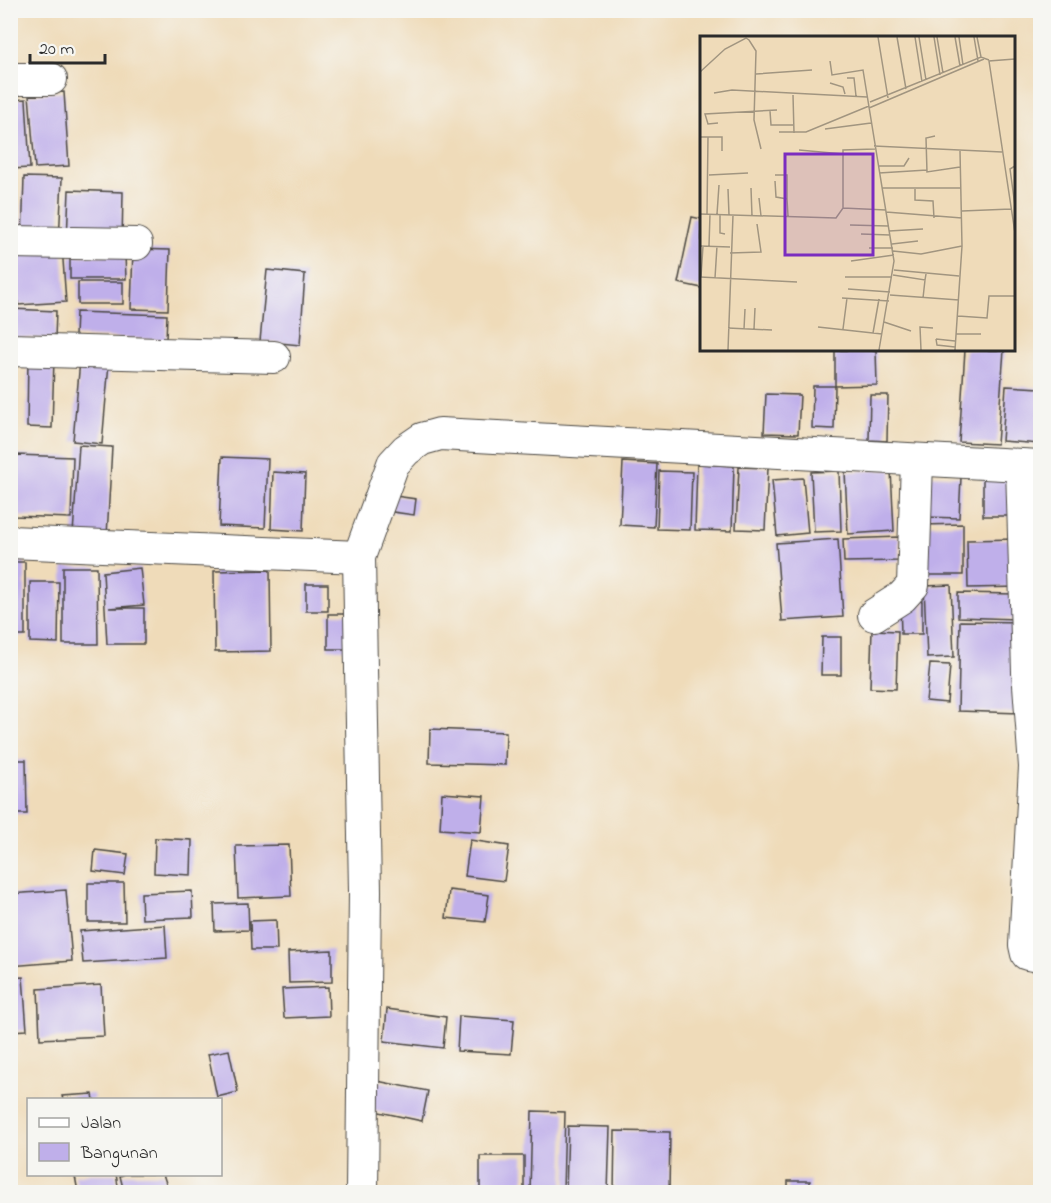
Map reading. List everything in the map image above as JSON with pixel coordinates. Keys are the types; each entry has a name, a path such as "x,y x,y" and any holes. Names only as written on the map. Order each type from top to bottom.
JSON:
{"street":[{"path":"10,79 51,79"},
{"path":"10,242 136,244"},
{"path":"10,350 274,357"},
{"path":"362,1192 365,891 359,557 393,464 406,450 422,439 440,434 1031,467 1035,767 1025,945 1027,954 1041,956"},
{"path":"874,615 902,597 913,585 916,461"},
{"path":"10,543 359,557"}],"building":[{"path":"801,10 842,10 842,13 802,15"},
{"path":"64,92 69,166 35,168 29,95"},
{"path":"26,99 30,168 10,169 10,100"},
{"path":"24,177 62,178 59,242 22,241"},
{"path":"10,181 13,181 13,225 10,225"},
{"path":"69,190 123,192 122,242 67,241"},
{"path":"692,217 700,219 700,288 678,283"},
{"path":"62,246 66,302 18,305 14,249"},
{"path":"133,249 170,250 168,310 131,309"},
{"path":"125,255 126,279 70,279 70,256"},
{"path":"267,270 305,274 300,345 260,341"},
{"path":"78,282 123,282 123,304 78,304"},
{"path":"11,309 56,311 55,339 10,337"},
{"path":"76,312 167,315 166,340 75,336"},
{"path":"835,351 876,351 877,385 835,386"},
{"path":"965,351 1004,351 997,444 959,442"},
{"path":"28,357 54,358 52,428 27,427"},
{"path":"80,360 109,363 102,444 73,441"},
{"path":"813,386 835,386 834,429 812,428"},
{"path":"1006,386 1040,388 1040,444 1002,441"},
{"path":"766,394 800,395 798,434 764,433"},
{"path":"870,395 888,395 887,441 869,440"},
{"path":"79,445 112,447 107,536 73,534"},
{"path":"16,455 73,457 71,518 14,516"},
{"path":"222,457 268,459 265,528 219,526"},
{"path":"623,462 657,464 654,527 620,525"},
{"path":"697,464 734,466 732,531 695,530"},
{"path":"739,467 768,468 765,530 736,529"},
{"path":"891,470 894,531 848,534 845,472"},
{"path":"659,471 692,472 690,530 657,529"},
{"path":"839,471 841,531 814,532 811,472"},
{"path":"273,472 305,474 303,531 271,529"},
{"path":"927,475 961,477 959,518 925,517"},
{"path":"803,478 808,533 777,536 772,480"},
{"path":"983,479 1013,479 1013,516 983,516"},
{"path":"395,496 416,499 414,515 393,512"},
{"path":"963,524 963,575 924,575 923,525"},
{"path":"899,537 899,561 844,562 843,539"},
{"path":"838,539 843,617 782,621 776,543"},
{"path":"1019,539 1020,587 968,588 967,540"},
{"path":"10,562 25,562 25,636 10,636"},
{"path":"63,567 97,567 98,644 63,644"},
{"path":"140,568 144,605 109,608 144,608 144,644 107,644 103,572"},
{"path":"270,570 271,651 215,652 214,571"},
{"path":"30,582 59,582 58,643 30,642"},
{"path":"306,584 328,584 328,611 306,611"},
{"path":"951,585 954,657 927,658 924,586"},
{"path":"958,593 1016,594 1015,619 958,617"},
{"path":"900,601 922,601 922,634 901,634"},
{"path":"328,614 355,614 355,649 328,649"},
{"path":"960,621 1022,622 1020,713 958,711"},
{"path":"872,630 898,631 896,689 870,688"},
{"path":"822,637 841,637 841,675 821,675"},
{"path":"930,664 950,665 947,703 926,701"},
{"path":"430,729 506,732 505,765 429,763"},
{"path":"10,760 26,760 27,814 10,814"},
{"path":"442,793 484,796 481,832 440,829"},
{"path":"155,838 192,840 191,875 154,873"},
{"path":"470,840 509,846 504,881 465,876"},
{"path":"289,845 291,896 238,898 236,846"},
{"path":"95,850 128,854 125,875 93,871"},
{"path":"88,883 124,883 125,922 88,922"},
{"path":"66,890 72,961 10,966 10,894"},
{"path":"449,890 489,895 485,922 446,918"},
{"path":"192,891 193,917 142,919 141,893"},
{"path":"248,903 249,930 215,931 214,904"},
{"path":"276,920 277,950 251,950 250,921"},
{"path":"165,925 167,958 83,963 80,931"},
{"path":"332,950 332,982 289,983 288,952"},
{"path":"23,977 27,1030 10,1031 10,978"},
{"path":"101,985 104,1036 40,1039 38,989"},
{"path":"328,987 329,1016 284,1018 282,989"},
{"path":"387,1009 446,1017 443,1048 384,1041"},
{"path":"459,1016 514,1020 511,1054 457,1051"},
{"path":"229,1050 238,1092 217,1097 208,1054"},
{"path":"377,1081 428,1091 422,1121 370,1110"},
{"path":"93,1094 94,1098 62,1098 62,1096"},
{"path":"532,1111 565,1112 563,1192 530,1192"},
{"path":"568,1126 610,1127 608,1192 566,1192"},
{"path":"615,1131 670,1132 669,1192 614,1192"},
{"path":"480,1156 524,1156 524,1192 480,1192"},
{"path":"75,1176 116,1176 119,1192 78,1192"},
{"path":"120,1176 164,1176 169,1192 124,1192"},
{"path":"788,1181 810,1181 810,1192 788,1192"}]}
